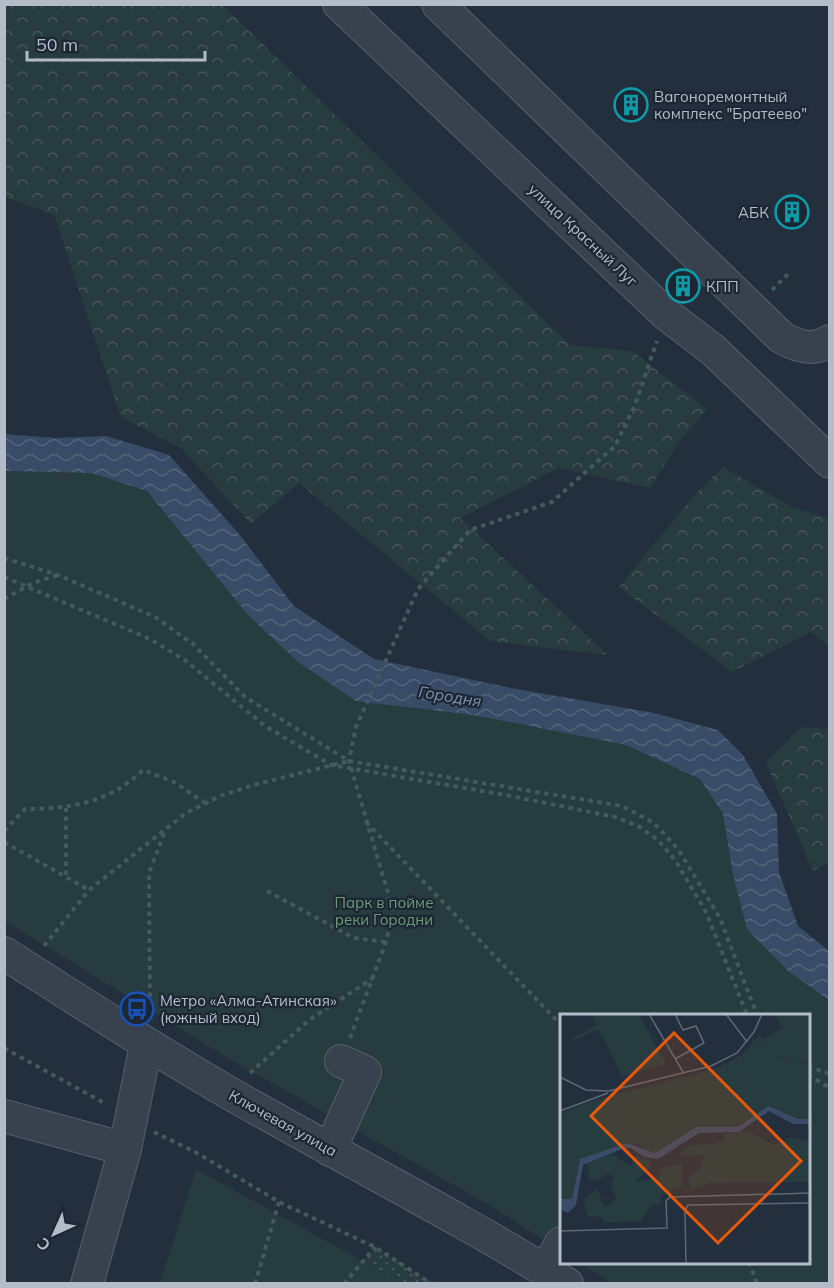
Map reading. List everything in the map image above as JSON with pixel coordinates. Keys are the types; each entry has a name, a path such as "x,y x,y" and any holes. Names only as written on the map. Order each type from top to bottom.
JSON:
{"street":[{"name":"улица Красный Луг","path":"339,4 666,314 713,350 830,462"},
{"path":"438,4 781,337 795,346 810,348 830,341"},
{"name":"Ключевая улица","path":"4,953 148,1035 330,1150 556,1277"},
{"path":"87,1284 125,1149 148,1035"},
{"path":"330,1150 365,1072 341,1061"},
{"path":"4,1116 125,1149"},
{"path":"556,1277 560,1250"}],"path":[{"path":"341,1061 386,942 393,910 350,761 356,727 418,589 470,530 552,502 615,446 635,405 666,314"},
{"path":"4,558 58,575 155,617 193,644 245,697 350,761"},
{"path":"4,599 26,587 58,575"},
{"path":"4,577 150,639 186,661 265,726 331,765 523,798 615,817 638,826 658,840 675,860 706,912 747,1014"},
{"path":"40,952 89,890 186,813 257,784 350,761 622,806 654,823 678,849 720,918 757,1014"},
{"path":"4,831 25,809 66,808 99,800 121,789 143,770 174,782 206,803"},
{"path":"66,808 66,875"},
{"path":"366,822 560,1024"},
{"path":"148,1035 149,873 166,828"},
{"path":"4,842 89,890"},
{"path":"267,891 354,938 386,942"},
{"path":"248,1074 309,1020 372,979"},
{"path":"4,1048 197,1153 279,1202 375,1247 432,1284"},
{"path":"810,1067 830,1074"},
{"path":"810,1075 830,1088"},
{"path":"255,1284 279,1202"},
{"path":"344,1284 375,1247"},
{"path":"748,1264 757,1284"}],"green space":[{"path":"4,5 223,5 570,345 632,351 707,409 679,442 650,488 559,468 460,518 608,655 490,641 299,483 251,524 181,448 121,417 54,215 5,197"},
{"path":"723,467 793,508 829,518 829,646 811,632 732,672 619,587 696,493"},
{"name":"Парк в пойме реки Городни","path":"5,471 91,473 147,491 193,544 356,701 473,715 626,745 700,779 723,814 733,875 788,971 829,1000 829,1283 612,1283 581,1264 810,1264 810,1014 560,1014 560,1250 491,1206 228,1058 5,921"},
{"path":"802,727 829,729 829,862 813,871 766,763"},
{"path":"196,1169 402,1283 160,1283"},
{"path":"375,1247 432,1283 344,1284"}],"water":[{"name":"Городня","path":"4,434 55,438 106,436 169,455 239,534 294,606 374,659 511,688 654,713 718,730 743,755 777,814 779,872 798,926 829,951 829,1000 788,971 747,929 733,875 723,814 700,779 626,745 473,715 356,701 298,662 248,615 147,491 91,473 5,471"}],"place":[{"name":"Вагоноремонтный комплекс \"Братеево\"","path":"631,105"},
{"name":"АБК","path":"792,212"},
{"name":"КПП","path":"683,286"},
{"name":"Метро «Алма-Атинская» (южный вход)","path":"137,1009"}]}
